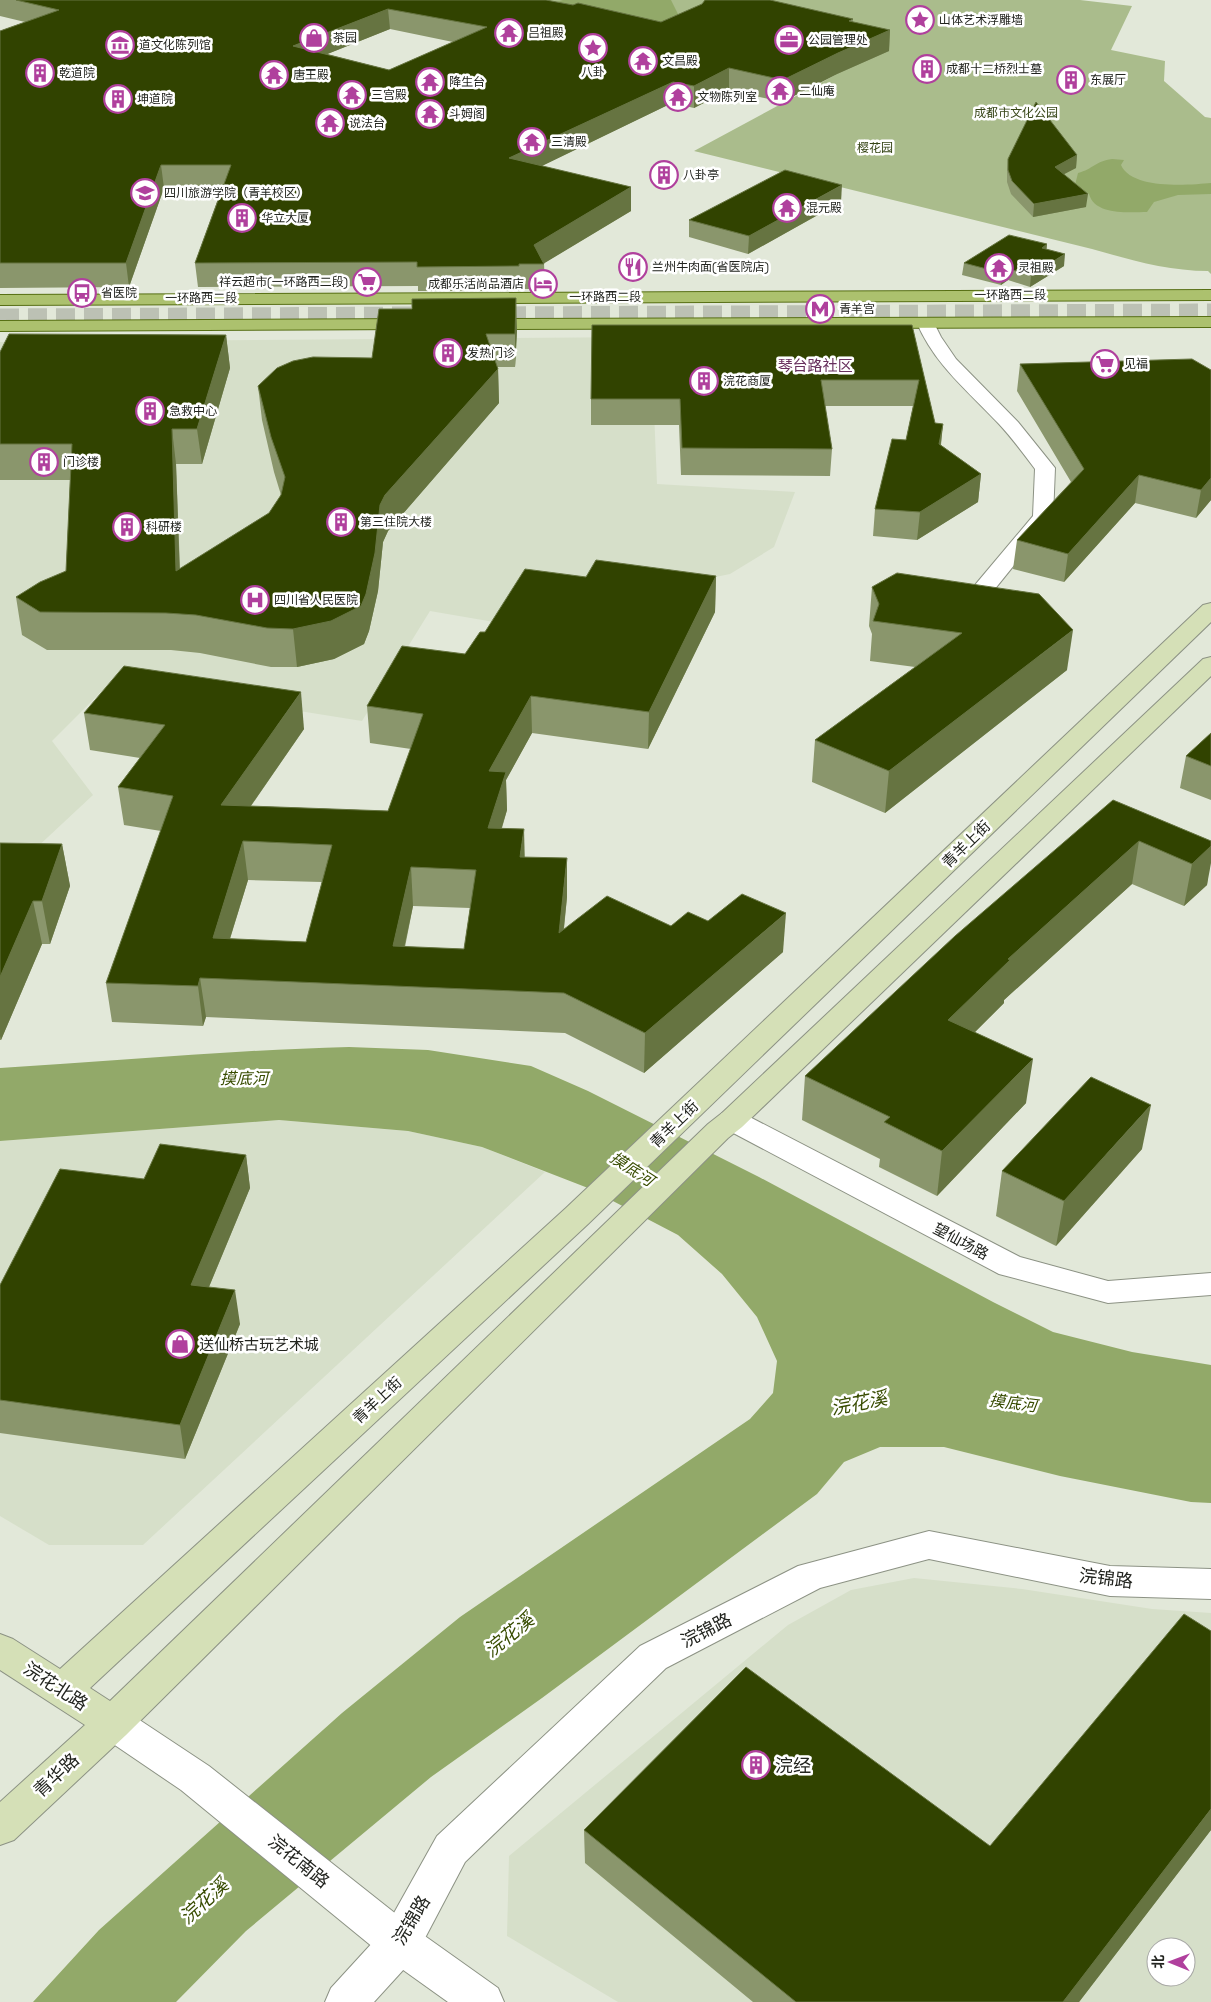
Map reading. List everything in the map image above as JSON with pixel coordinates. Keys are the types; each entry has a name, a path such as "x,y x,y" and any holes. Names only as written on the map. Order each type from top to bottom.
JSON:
{"main road":[{"name":"一环路西二段","path":"0,300 1211,295"},
{"name":"一环路西二段","path":"457,324 1211,322"},
{"name":"一环路西二段","path":"0,326 428,324"},
{"name":"青羊上街","path":"62,1690 577,1216 1211,610"},
{"path":"113,1723 725,1126 1211,664"},
{"name":"浣花北路","path":"0,1650 113,1723"},
{"name":"青华路","path":"0,1827 113,1723"}],"street":[{"path":"926,323 931,339 960,374 1007,421 1045,468 1043,517 986,585"},
{"name":"望仙场路","path":"725,1126 1010,1266 1108,1292 1211,1284"},
{"name":"浣锦路","path":"346,2002 400,1943 451,1849 653,1657 812,1576 928,1545 1110,1581 1211,1584"},
{"name":"浣花南路","path":"113,1723 195,1778 400,1943 483,2002"}],"shaded area":[{"name":"四川省人民医院","path":"651,337 657,484 795,492 774,547 730,574 494,622 430,611 362,721 112,681 52,741 93,795 33,851 0,851 0,342"},
{"name":"送仙桥古玩艺术城","path":"279,1120 408,1131 482,1147 545,1172 143,1545 49,1545 0,1516 0,1141"},
{"path":"914,1578 1022,1589 1152,1609 1211,1613 1211,2002 618,2002 507,1936 509,1856 788,1625 851,1590"}],"green space":[{"name":"成都市文化公园","path":"479,0 1080,0 1132,6 1111,50 1165,61 1164,81 1205,117 1211,118 1211,274 1208,271 1178,269 1135,261 694,151 835,75"}],"water":[{"path":"563,0 671,0 683,24 667,25 556,2"},
{"path":"1112,159 1124,160 1121,165 1127,173 1137,179 1176,185 1211,183 1211,194 1178,195 1154,202 1147,212 1123,212 1106,209 1098,206 1089,194 1075,185 1078,173 1102,161"},
{"path":"349,1047 428,1050 531,1066 588,1091 759,1177 1053,1332 1132,1352 1211,1365 1211,1503 1191,1502 1060,1476 944,1447 880,1447 844,1462 817,1494 542,1698 431,1777 246,1931 176,2002 33,2002 99,1930 342,1713 460,1617 750,1419 773,1393 777,1361 757,1317 722,1274 678,1235 588,1188 482,1147 408,1131 279,1120 0,1141 0,1068 218,1053"}],"building":[{"path":"16,0 546,0 573,5 578,3 661,22 702,4 705,0 770,0 853,19 849,21 890,30 783,80 729,68 694,86 673,82 509,158 631,187 534,245 544,264 417,267 417,262 195,263 231,165 161,165 126,263 0,263 0,31 59,10","holes":["388,9 487,27 389,70 293,46"]},
{"path":"1036,102 1077,155 1055,167 1088,194 1034,204 1012,181 1008,170 1008,159"},
{"path":"785,170 842,185 749,236 689,220"},
{"path":"1009,235 1047,244 1042,248 1065,254 1031,275 1009,269 1002,273 964,263"},
{"path":"516,298 515,334 486,334 498,369 385,495 380,505 375,553 366,594 361,606 331,621 293,629 267,628 196,615 40,612 16,597 40,582 66,571 72,444 0,444 0,352 9,334 226,335 197,429 172,429 176,571 269,513 281,495 285,477 271,437 258,386 277,368 293,361 313,357 372,358 379,309 412,309 412,299"},
{"path":"592,325 912,325 935,423 943,424 939,444 981,474 920,512 875,509 892,439 906,440 919,380 821,380 832,449 682,448 680,399 591,399"},
{"path":"1192,359 1211,370 1211,478 1201,490 1139,475 1068,554 1017,540 1084,469 1020,364"},
{"path":"596,560 716,576 649,712 531,696 489,771 506,772 488,828 524,829 520,857 567,858 559,933 607,896 671,926 688,912 708,921 742,894 786,913 645,1033 564,993 200,978 198,986 106,983 173,796 118,787 165,725 84,713 124,666 301,692 221,805 388,811 423,714 367,706 402,646 465,654 480,632 485,632 525,569 586,577","holes":["243,841 332,845 306,942 213,938","411,867 476,870 464,949 393,946"]},
{"path":"897,573 1039,594 1073,630 889,771 815,740 962,633 873,621 879,604 872,587"},
{"path":"1211,733 1211,766 1186,756"},
{"path":"1113,800 1211,841 1211,846 1192,864 1139,841 1008,959 1010,960 948,1020 1033,1059 942,1151 884,1122 890,1117 805,1076 955,936"},
{"path":"0,843 62,844 42,901 33,901 0,977"},
{"path":"1091,1077 1151,1105 1064,1201 1002,1171"},
{"path":"160,1144 246,1155 191,1285 235,1290 180,1425 0,1400 0,1285 60,1169 144,1179"},
{"name":"浣经","path":"1184,1614 1211,1631 1211,1809 1063,2002 796,2002 584,1830 746,1667 990,1846"}],"tunnel":[{"path":"479,316 1211,313"},
{"path":"0,318 416,316"}],"place":[{"name":"山体艺术浮雕墙","path":"920,20"},
{"name":"吕祖殿","path":"509,33"},
{"name":"茶园","path":"314,38"},
{"name":"公园管理处","path":"789,40"},
{"name":"道文化陈列馆","path":"120,45"},
{"name":"八卦","path":"593,48"},
{"name":"文昌殿","path":"643,61"},
{"name":"成都十二桥烈士墓","path":"927,69"},
{"name":"乾道院","path":"40,73"},
{"name":"唐王殿","path":"274,75"},
{"name":"东展厅","path":"1071,80"},
{"name":"降生台","path":"430,82"},
{"name":"二仙庵","path":"780,91"},
{"name":"三宫殿","path":"352,95"},
{"name":"文物陈列室","path":"678,97"},
{"name":"坤道院","path":"118,99"},
{"name":"斗姆阁","path":"430,114"},
{"name":"说法台","path":"330,123"},
{"name":"三清殿","path":"532,142"},
{"name":"八卦亭","path":"664,175"},
{"name":"四川旅游学院（青羊校区）","path":"145,193"},
{"name":"混元殿","path":"787,208"},
{"name":"华立大厦","path":"242,218"},
{"name":"兰州牛肉面(省医院店)","path":"633,267"},
{"name":"灵祖殿","path":"999,268"},
{"name":"祥云超市(一环路西二段)","path":"367,282"},
{"name":"成都乐活尚品酒店","path":"543,284"},
{"name":"省医院","path":"82,293"},
{"name":"青羊宫","path":"820,309"},
{"name":"发热门诊","path":"448,353"},
{"name":"见福","path":"1105,364"},
{"name":"浣花商厦","path":"704,381"},
{"name":"急救中心","path":"150,411"},
{"name":"门诊楼","path":"44,462"},
{"name":"第三住院大楼","path":"341,522"},
{"name":"科研楼","path":"127,527"},
{"name":"四川省人民医院","path":"255,600"},
{"name":"送仙桥古玩艺术城","path":"180,1344"},
{"name":"浣经","path":"756,1765"}],"district":[{"name":"琴台路社区","path":"815,365"}],"park label":[{"name":"樱花园","path":"875,148"}],"water label":[{"name":"摸底河","path":"244,1078"},
{"name":"摸底河","path":"632,1169"},
{"name":"浣花溪","path":"859,1403"},
{"name":"摸底河","path":"1013,1403"},
{"name":"浣花溪","path":"509,1635"},
{"name":"浣花溪","path":"204,1901"}]}
